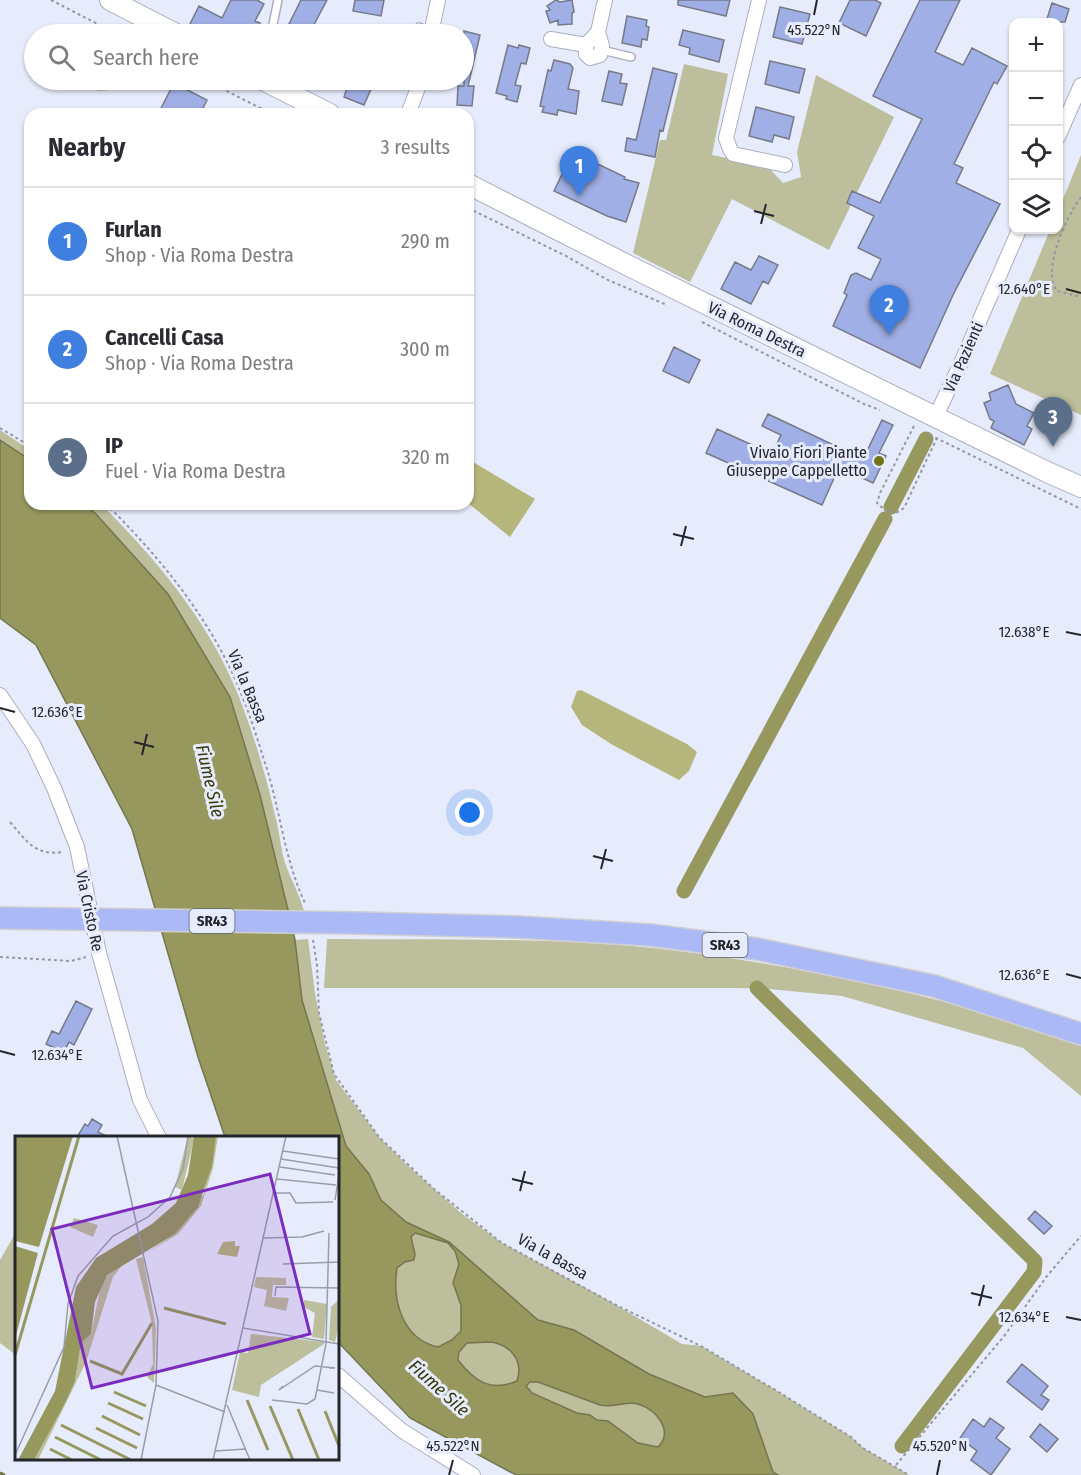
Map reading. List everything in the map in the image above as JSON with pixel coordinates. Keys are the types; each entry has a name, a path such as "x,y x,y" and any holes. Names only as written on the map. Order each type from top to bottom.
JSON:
{"main road":[{"name":"SR43","path":"0,918 518,927 650,935 757,949 934,986 1081,1034"}],"street":[{"path":"433,24 438,0"},
{"path":"598,32 586,45 586,54 590,58 600,55 602,50 598,32 605,0"},
{"path":"759,0 726,138 733,154 785,165"},
{"path":"121,3 158,24"},
{"path":"551,39 586,45"},
{"path":"1063,128 1081,85"},
{"path":"283,90 318,108"},
{"path":"410,108 417,90"},
{"name":"Via Roma Destra","path":"474,187 631,267 926,425 1081,487"},
{"name":"Via Pazienti","path":"926,425 962,361 1017,234"},
{"name":"Via Roma Destra","path":"1047,472 1081,492"},
{"name":"Via Cristo Re","path":"0,695 33,744 54,788 77,847 99,953 140,1100 158,1136"},
{"path":"339,1376 401,1430 473,1475"}],"lane":[{"path":"273,24 278,0"},
{"path":"602,50 631,57"}],"path":[{"path":"51,0 98,24"},
{"path":"225,90 260,108"},
{"path":"1081,197 1055,250 1053,286 1057,291 1081,297"},
{"path":"474,211 568,257 608,280 671,307"},
{"path":"693,318 864,404 881,410"},
{"path":"926,425 904,508 891,513 877,503 880,493 926,425"},
{"path":"926,425 1081,509"},
{"path":"0,428 24,442"},
{"name":"Via la Bassa","path":"112,510 134,532 198,612 220,650 242,695 276,801 292,873 308,909"},
{"path":"10,822 31,847 42,852 60,853 77,847"},
{"path":"0,957 71,961 99,953"},
{"name":"Via la Bassa","path":"317,965 319,1013 334,1074 379,1137 434,1189 502,1243 616,1305 701,1346 777,1390 851,1437 863,1448 909,1475"},
{"path":"895,1466 1005,1335 1047,1276 1081,1236"}],"shaded area":[{"path":"684,64 728,74 712,155 767,166 783,183 801,177 797,152 816,75 894,117 829,250 732,199 690,282 633,253 660,140 666,140"},
{"path":"1081,155 1081,415 990,374 1048,234 1063,234 1063,199"},
{"path":"0,430 24,446 24,456 0,440"},
{"path":"474,463 535,499 510,537 474,508"},
{"path":"91,510 107,510 144,550 184,599 218,652 253,735 277,822 283,856 304,911 288,910 260,795 230,697 168,594"},
{"path":"581,690 687,744 697,752 689,771 679,780 611,744 582,725 571,707 577,691"},
{"path":"308,939 325,1044 336,1080 379,1137 407,1165 461,1213 502,1243 604,1298 682,1344 701,1346 777,1391 851,1437 863,1448 909,1475 778,1475 773,1473 753,1414 733,1393 705,1398 649,1374 574,1330 538,1320 449,1242 406,1222 381,1200 369,1174 346,1146 302,1000 295,940"},
{"path":"327,939 494,940 620,945 740,960 855,981 983,1012 1081,1045 1081,1096 1023,1048 842,996 736,988 324,988"},
{"path":"415,1233 448,1242 455,1251 459,1264 454,1283 461,1306 461,1331 452,1340 438,1347 416,1335 402,1316 398,1305 397,1268 415,1254 411,1236"},
{"path":"15,1234 15,1354 0,1343 0,1260"},
{"path":"491,1342 504,1346 514,1355 519,1366 517,1381 499,1385 484,1383 471,1374 458,1359 459,1352 467,1343"},
{"path":"530,1382 538,1382 600,1405 633,1403 645,1407 661,1421 664,1428 663,1441 658,1447 638,1443 608,1421 577,1413 532,1393 526,1386"}],"water":[{"name":"Fiume Sile","path":"0,440 24,456 24,510 91,510 96,514 168,594 230,697 260,795 288,910 295,940 302,1000 346,1146 369,1174 381,1200 406,1222 449,1242 538,1320 574,1330 649,1374 705,1397 733,1393 753,1414 773,1472 778,1475 516,1475 410,1418 339,1343 339,1136 225,1136 198,1057 132,829 36,645 0,618","holes":["415,1233 448,1243 455,1251 459,1264 453,1283 461,1305 461,1331 452,1340 438,1347 416,1336 402,1316 396,1293 397,1268 405,1262 414,1260 411,1237","491,1342 504,1346 514,1355 519,1366 517,1381 499,1385 484,1383 471,1374 458,1360 459,1352 467,1343","530,1382 538,1382 600,1405 629,1403 645,1407 661,1422 664,1428 663,1441 658,1447 638,1443 608,1421 577,1413 532,1393 526,1386"]}],"building":[{"path":"231,0 257,0 264,4 255,21 259,24 190,24 199,6 222,18"},
{"path":"301,0 327,0 314,24 289,24"},
{"path":"355,0 384,0 381,16 353,11"},
{"path":"556,0 560,2 572,0 574,12 572,13 572,24 558,25 558,20 550,23 546,11 550,10 547,6"},
{"path":"678,0 730,0 726,16 678,5"},
{"path":"850,0 875,0 881,3 866,36 839,23"},
{"path":"920,0 960,0 935,52 963,65 972,48 1007,66 997,84 994,82 954,164 963,168 956,183 1000,204 953,295 920,368 833,326 847,295 844,293 851,275 856,273 871,280 881,259 858,248 874,216 847,203 852,191 880,203 922,119 873,96"},
{"path":"1052,3 1069,9 1065,22 1063,18 1047,18"},
{"path":"780,7 810,14 802,44 773,37"},
{"path":"627,16 647,20 646,26 649,27 647,40 642,39 641,47 622,43"},
{"path":"683,30 724,40 719,62 689,54 690,48 679,45"},
{"path":"474,34 480,35 474,60"},
{"path":"508,45 530,48 526,64 521,63 515,85 521,86 517,102 496,93"},
{"path":"554,60 570,64 573,68 568,89 579,91 576,114 558,110 557,115 542,112 544,107 540,106 548,70 551,71"},
{"path":"770,61 805,69 799,93 765,84"},
{"path":"653,68 677,74 663,131 660,130 655,157 625,151 627,138 636,140"},
{"path":"609,71 622,74 620,83 627,84 622,105 602,101"},
{"path":"170,90 188,90 207,100 203,108 161,108"},
{"path":"346,90 371,90 364,105 344,97"},
{"path":"458,90 474,90 472,106 457,105"},
{"path":"756,107 794,117 789,139 774,135 772,142 749,136"},
{"path":"579,155 625,177 624,179 639,183 626,222 607,216 554,191 567,164 573,167"},
{"path":"759,256 778,265 768,284 763,281 751,304 721,289 735,262 751,270"},
{"path":"674,347 700,360 689,383 663,371"},
{"path":"1008,385 1016,404 1034,413 1027,426 1032,429 1024,445 991,428 994,421 990,419 984,403 991,400 989,393"},
{"path":"768,414 863,459 882,420 893,425 879,453 886,456 873,483 839,467 822,505 706,453 717,429 772,454 781,435 762,426"},
{"path":"76,1001 92,1009 74,1045 69,1042 64,1052 46,1044 52,1031 59,1034"},
{"path":"92,1119 102,1125 98,1132 106,1136 78,1136 85,1124 88,1126"},
{"path":"1035,1211 1052,1226 1044,1234 1028,1219"},
{"path":"1022,1364 1048,1386 1041,1395 1049,1400 1042,1410 1007,1382"},
{"path":"990,1418 1004,1428 996,1438 1010,1449 991,1475 971,1460 977,1451 960,1438 973,1419 984,1427"},
{"path":"1040,1424 1058,1439 1047,1452 1030,1437"}],"waterway":[{"path":"891,507 926,439"},
{"path":"684,891 885,519"},
{"path":"757,988 1035,1261 1034,1272 902,1446"}],"place":[{"name":"Furlan","path":"579,196"},
{"name":"Cancelli Casa","path":"889,335"},
{"name":"IP","path":"1053,447"},
{"name":"Vivaio Fiori Piante Giuseppe Cappelletto","path":"879,461"}]}
